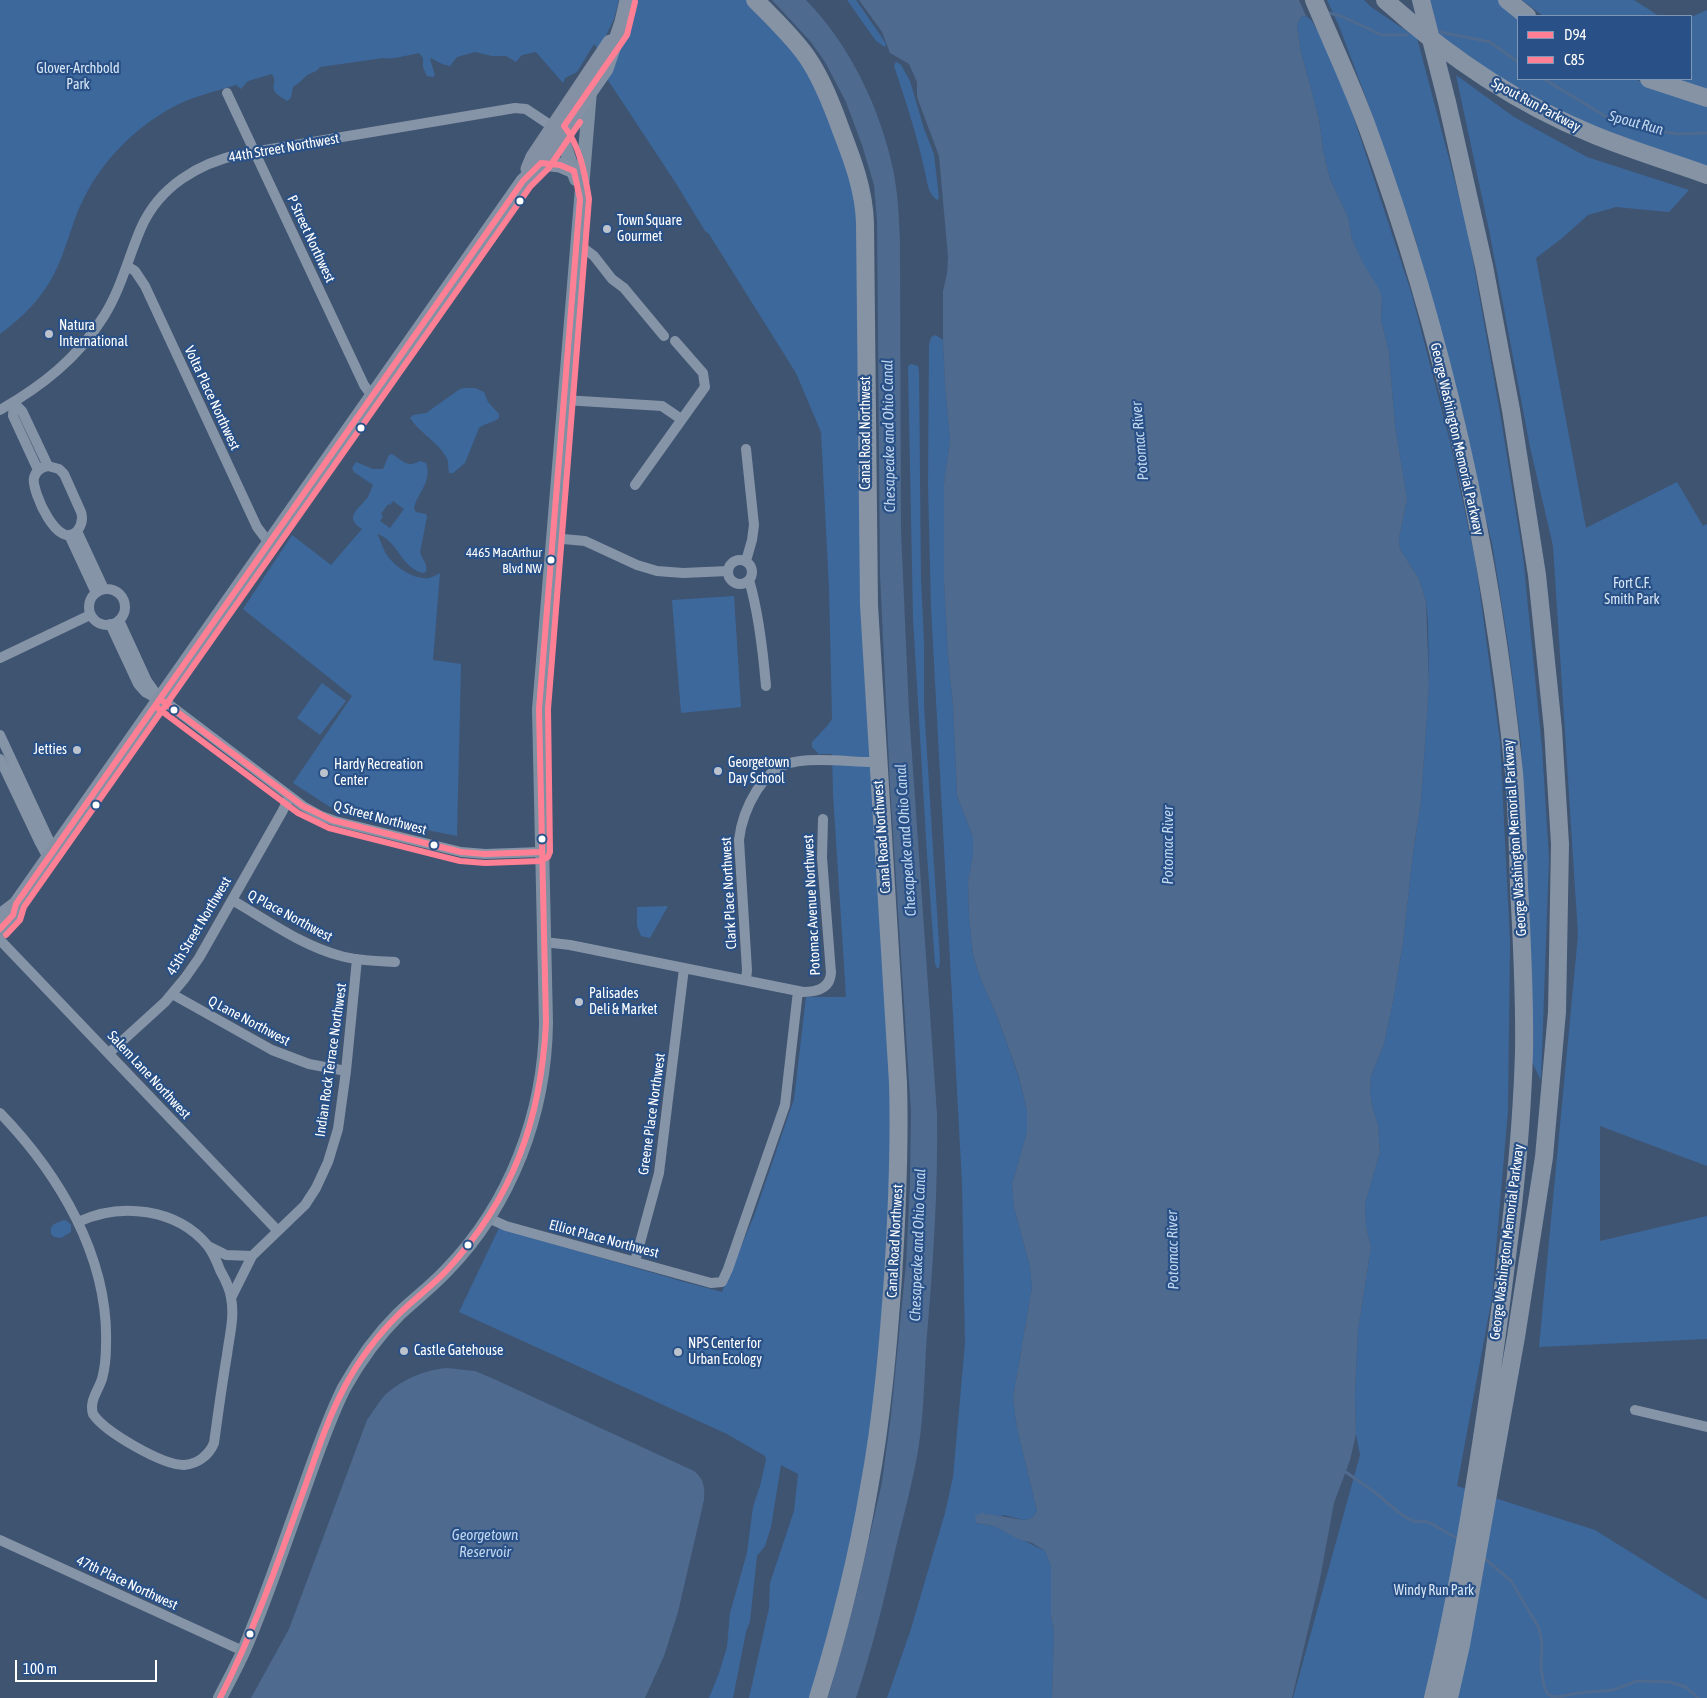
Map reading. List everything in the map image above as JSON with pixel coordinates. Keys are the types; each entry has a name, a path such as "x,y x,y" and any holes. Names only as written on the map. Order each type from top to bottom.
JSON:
{"highway":[{"name":"Canal Road Northwest","path":"755,0 793,39 817,73 832,105 852,159 863,200 865,233 867,548 877,762 898,1084 899,1151 895,1245 886,1358 869,1490 836,1635 818,1698"},
{"name":"George Washington Memorial Parkway","path":"1314,0 1368,126 1417,274 1456,426 1485,559 1514,776 1524,1049 1519,1144 1510,1241 1483,1480"},
{"name":"Spout Run Parkway","path":"1385,0 1456,58 1545,112 1594,135 1707,175"},
{"name":"George Washington Memorial Parkway","path":"1421,0 1447,102 1490,295 1511,410 1537,575 1553,729 1560,844 1557,1012 1544,1157 1516,1337 1483,1480 1453,1644 1449,1698"},
{"path":"1507,0 1526,15"},
{"path":"1652,80 1707,98"},
{"name":"George Washington Memorial Parkway","path":"1433,1698 1453,1644"}],"main road":[{"path":"0,916 16,904 160,699 522,181 533,156 557,131 606,69 627,0"},
{"path":"522,181 541,163 557,131 619,31"},
{"path":"220,1698 244,1651 332,1416 351,1377 383,1331 473,1241 509,1182 533,1121 540,1089 546,1033 539,709 590,91"},
{"path":"557,131 574,171 580,199"},
{"path":"541,163 560,165 574,171"},
{"path":"0,910 6,906 16,904"},
{"path":"0,929 15,912 16,904"}],"street":[{"name":"P Street Northwest","path":"227,93 364,385 372,396"},
{"name":"44th Street Northwest","path":"0,410 14,403 48,379 84,344 112,303 145,219 156,203 172,186 192,172 210,163 232,156 515,108 526,109 557,131"},
{"path":"576,247 586,250 594,256 612,278 624,288 664,336"},
{"name":"Volta Place Northwest","path":"127,266 135,271 145,286 256,526 269,543"},
{"path":"635,485 705,387 703,373 675,341"},
{"path":"564,400 662,406 681,419"},
{"path":"14,403 22,411 43,468"},
{"path":"746,449 754,525 746,561 752,570 749,580 754,597 763,649 766,686"},
{"path":"43,468 59,469 64,474 83,518 73,533"},
{"path":"43,468 33,479 34,488 51,524 61,534 73,533"},
{"path":"73,533 100,591"},
{"path":"552,538 585,541 636,565 656,570 692,573 728,571"},
{"path":"746,561 736,560 730,564 729,578 737,584 743,584 749,580"},
{"path":"110,588 118,592 124,599 125,608 123,616 107,626 97,623 90,616 88,605 91,598 100,591 110,588"},
{"path":"0,658 90,616"},
{"name":"Q Street Northwest","path":"114,622 154,694 304,806 332,820 453,850 477,854 541,852"},
{"path":"0,735 51,854"},
{"path":"0,759 40,843 51,854"},
{"name":"Clark Place Northwest","path":"746,980 739,840 742,819 750,802 771,773 788,763 803,760 877,762"},
{"name":"45th Street Northwest","path":"109,1053 172,994 199,958 290,796"},
{"name":"Potomac Avenue Northwest","path":"798,991 809,992 823,988 830,980 831,968 822,858 823,819"},
{"name":"Q Place Northwest","path":"232,900 310,945 328,952 358,959 395,962"},
{"name":"Salem Lane Northwest","path":"0,940 277,1230"},
{"path":"544,942 570,945 798,991"},
{"name":"Indian Rock Terrace Northwest","path":"232,1298 252,1256 307,1202 325,1169 338,1129 358,959"},
{"name":"Greene Place Northwest","path":"635,1261 659,1173 684,968"},
{"name":"Elliot Place Northwest","path":"488,1218 506,1226 714,1283 722,1282 784,1111 788,1092 798,991"},
{"name":"Q Lane Northwest","path":"172,994 272,1050 309,1064 346,1071"},
{"path":"0,1113 30,1146 65,1196 78,1222 95,1268 105,1312 106,1335 104,1368 102,1379 91,1406 93,1414 100,1422 130,1444 176,1464 190,1464 199,1460 206,1455 214,1442 230,1330 232,1298 226,1281 208,1246"},
{"path":"78,1222 115,1211 135,1210 150,1213 180,1225 208,1246 226,1255 252,1256"},
{"path":"1635,1410 1707,1428"},
{"name":"47th Place Northwest","path":"0,1540 244,1651"}],"green space":[{"name":"Glover-Archbold Park","path":"0,0 619,0 614,19 599,50 594,44 577,72 565,78 563,83 536,52 522,55 516,62 506,56 492,56 475,52 457,57 450,66 431,58 435,75 433,77 427,76 423,67 423,58 419,53 395,58 320,67 293,87 291,98 287,101 275,91 272,74 248,81 241,89 236,85 178,104 130,137 108,161 81,204 50,281 31,306 0,334"},
{"path":"637,0 747,0 801,58 825,101 858,198 894,1094 891,1217 871,1431 847,1563 810,1698 749,1698 769,1608 770,1583 794,1511 798,1474 781,1465 771,1527 765,1546 757,1556 750,1621 746,1632 733,1698 709,1698 727,1647 730,1613 747,1553 753,1507 760,1486 766,1460 765,1456 727,1434 459,1312 499,1228 722,1292 754,1216 794,1099 806,997 846,997 832,754 819,754 812,747 812,742 832,719 829,588 821,432 796,373 709,234 705,231 606,77 624,40"},
{"path":"847,0 856,0 883,39 886,44 885,47 876,41"},
{"path":"1327,0 1364,0 1371,7 1417,38 1467,227 1523,556 1542,748 1549,858 1541,1080 1532,1062 1521,744 1508,643 1492,543 1416,241 1369,106 1339,26"},
{"path":"1430,0 1498,0 1517,15 1517,80 1637,80 1707,105 1707,168 1576,121 1512,86 1440,39"},
{"path":"1522,0 1634,0 1657,15 1542,15"},
{"path":"1707,10 1707,91 1677,80 1692,80 1692,17"},
{"name":"Windy Run Park","path":"1306,16 1312,21 1326,47 1348,100 1412,295 1450,442 1475,558 1500,741 1510,941 1508,1110 1492,1297 1457,1486 1595,1530 1707,1600 1707,1698 1293,1698 1360,1455 1356,1434 1355,1395 1358,1330 1371,1247 1366,1226 1365,1204 1380,1152 1378,1125 1370,1092 1371,1076 1384,1044 1403,943 1421,801 1429,685 1426,601 1419,579 1400,549 1399,538 1407,499 1395,426 1389,352 1381,320 1382,297 1363,264 1352,239 1348,217 1330,179 1323,150 1319,119 1301,52 1297,25 1301,17"},
{"path":"897,62 901,65 910,81 924,129 934,154 939,198 937,200 928,187 915,132 894,66"},
{"name":"Fort C.F. Smith Park","path":"1456,75 1514,117 1587,157 1689,190 1669,212 1616,207 1588,215 1536,258 1586,528 1677,482 1703,526 1707,524 1707,1166 1600,1126 1600,1241 1707,1216 1707,1339 1539,1347 1578,935 1553,546 1530,447 1489,230"},
{"path":"936,335 943,340 950,440 944,483 944,582 953,705 957,796 973,837 973,854 968,882 973,955 1019,1078 1027,1111 1027,1132 1012,1184 1014,1207 1030,1267 1032,1287 1013,1398 1017,1428 1037,1511 1032,1518 1024,1520 1004,1515 976,1523 994,1526 1045,1551 1051,1566 1051,1616 1054,1632 1052,1698 887,1698 910,1632 945,1513 953,1477 965,1343 962,1183 931,607 928,485 929,345 931,337"},
{"path":"911,364 918,366 919,372 924,705 939,968 935,964 913,618 908,366"},
{"path":"464,388 475,388 484,392 488,402 499,414 499,418 479,428 465,463 453,473 449,473 448,460 443,452 410,418 413,415 426,413"},
{"path":"392,454 408,464 420,461 426,463 428,470 426,482 415,503 414,509 416,512 426,514 427,517 420,552 426,564 426,572 423,573 409,566 390,542 377,534 385,552 404,571 423,578 429,578 440,573 433,660 461,664 457,836 397,824 330,807 293,783 352,696 243,609 292,535 331,565 362,529 354,521 354,513 368,497 373,485 354,472 352,468 356,462 373,469 383,469 389,455","holes":["393,501 404,509 390,528 380,521 383,516 381,514 388,504 390,505"]},
{"path":"734,596 741,707 681,713 672,600"},
{"path":"322,683 346,701 320,735 297,718"},
{"path":"668,906 650,938 641,936 637,926 637,907"},
{"path":"64,1220 71,1225 71,1232 61,1238 54,1237 51,1234 51,1228 54,1224"}],"water":[{"name":"Chesapeake and Ohio Canal","path":"772,0 806,0 836,37 861,78 880,123 895,178 900,242 901,530 909,712 937,1114 936,1192 934,1245 918,1451 882,1607 856,1698 828,1698 857,1592 882,1482 891,1415 906,1264 910,1184 911,1112 890,786 880,575 877,221 874,185 846,102 825,62 811,42"},
{"name":"Potomac River","path":"859,0 1299,0 1306,16 1301,17 1297,25 1301,52 1319,119 1323,150 1330,179 1348,217 1352,239 1382,297 1381,320 1389,352 1395,426 1407,499 1399,538 1400,549 1419,579 1426,601 1429,685 1421,801 1403,943 1384,1044 1371,1076 1370,1092 1378,1125 1380,1152 1365,1204 1366,1226 1371,1247 1358,1330 1355,1395 1356,1434 1350,1460 1334,1503 1320,1579 1292,1698 1052,1698 1054,1632 1051,1616 1051,1566 1045,1551 994,1526 976,1523 975,1516 981,1513 1024,1520 1032,1518 1037,1511 1017,1428 1013,1398 1032,1287 1030,1267 1014,1207 1012,1184 1027,1132 1027,1111 1019,1077 973,955 968,882 973,854 973,837 957,796 953,705 944,582 944,483 950,440 945,386 943,291 948,257 939,156 917,97 917,82 909,64 890,53 882,32"},
{"name":"Georgetown Reservoir","path":"447,1368 475,1371 494,1379 694,1471 702,1480 704,1500 678,1612 664,1656 645,1698 251,1698 289,1629 367,1420 383,1397 399,1384 422,1373"}],"waterway":[{"name":"Spout Run","path":"1325,12 1341,16 1382,35 1407,35"},
{"name":"Spout Run","path":"1441,32 1490,42 1517,61"},
{"name":"Spout Run","path":"1546,80 1610,119 1640,128 1677,134 1707,133"},
{"path":"1343,1470 1409,1519 1432,1524 1460,1540"},
{"path":"1483,1557 1511,1581 1539,1628 1542,1644 1541,1667 1544,1686 1552,1697 1613,1690 1637,1681 1670,1682 1686,1687 1698,1698"}],"transit line":[{"name":"C85","path":"155,706 298,813 329,828 460,861 485,863 541,861 548,857 550,852 548,709 589,199 584,170 578,151 564,126 627,35 635,2"},
{"name":"C85","path":"6,935 20,920 24,907 530,187 548,169 580,122"},
{"name":"D94","path":"0,929 13,915 16,904 523,181 541,163 560,165 574,171 580,199 539,709 546,1023 538,1092 530,1125 519,1156 506,1186 490,1215 447,1270 383,1331 368,1349 349,1378 326,1427 244,1648 220,1698"},
{"name":"D94","path":"160,699 303,806 332,820 461,852 485,854 541,852"}],"place":[{"name":"Town Square Gourmet","path":"607,229"},
{"name":"Natura International","path":"49,334"},
{"name":"4465 MacArthur Blvd NW","path":"551,560"},
{"name":"Jetties","path":"77,750"},
{"name":"Georgetown Day School","path":"718,771"},
{"name":"Hardy Recreation Center","path":"324,773"},
{"name":"Palisades Deli & Market","path":"579,1002"},
{"name":"Castle Gatehouse","path":"404,1351"},
{"name":"NPS Center for Urban Ecology","path":"678,1352"}]}
